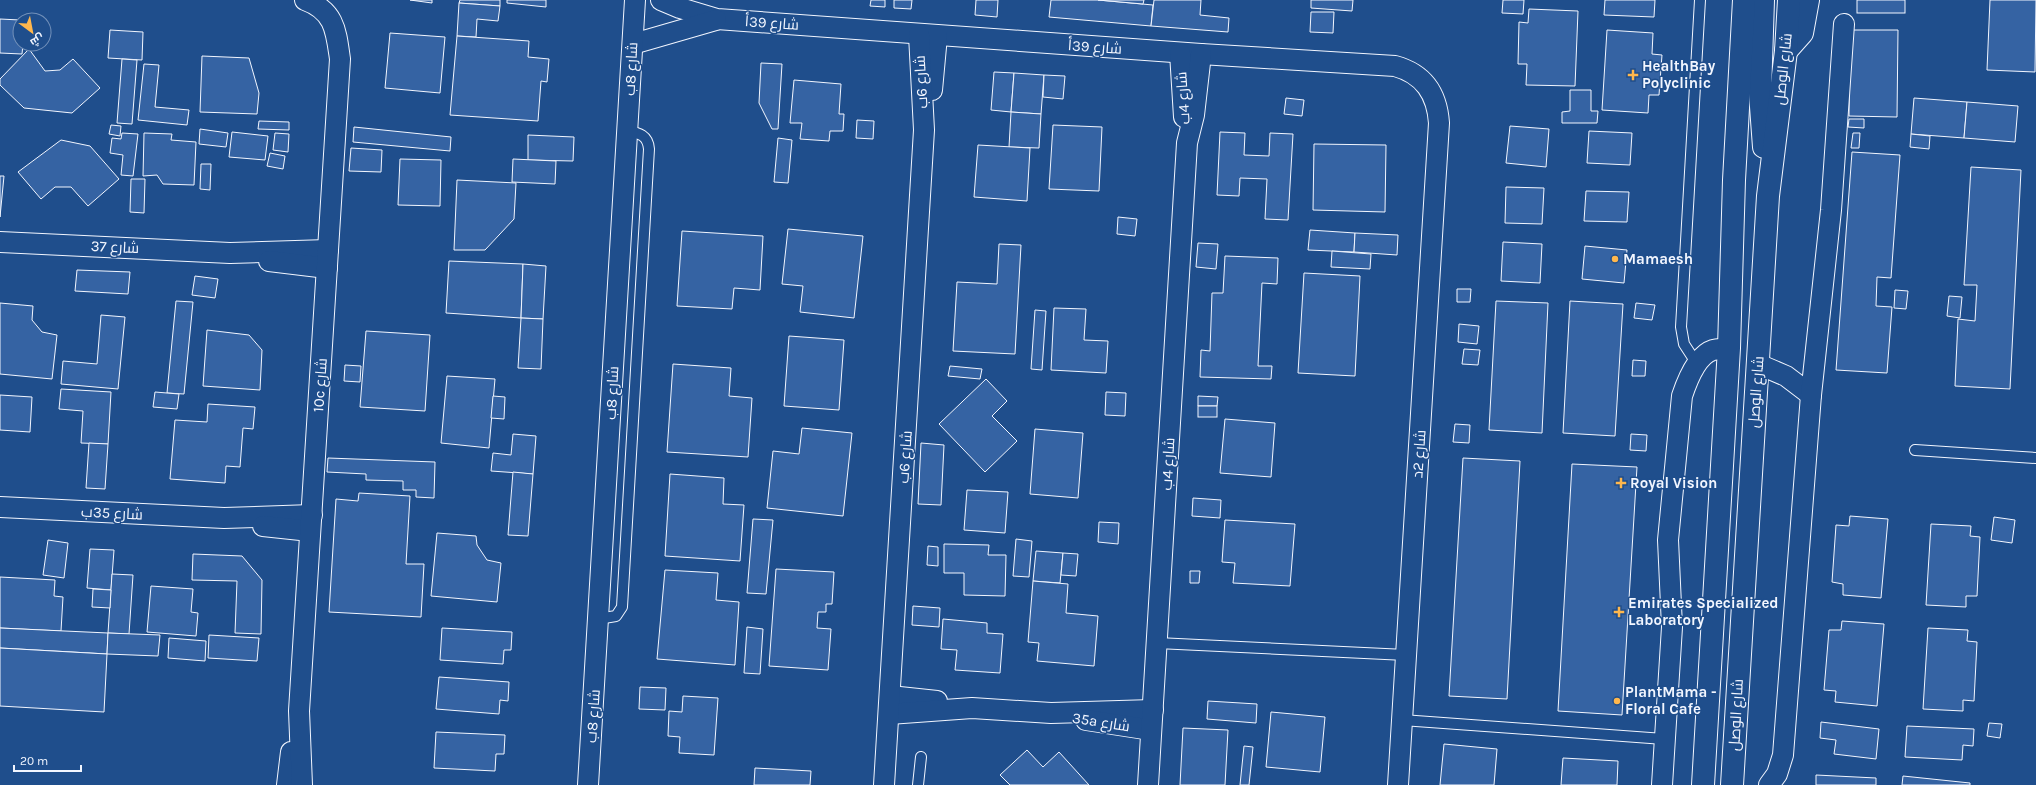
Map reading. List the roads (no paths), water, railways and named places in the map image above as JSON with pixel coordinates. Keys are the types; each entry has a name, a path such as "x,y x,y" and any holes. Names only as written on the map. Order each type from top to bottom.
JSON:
{"main road":[{"path":"1763,0 1760,93 1768,196"},
{"name":"شارع الوصل","path":"1732,785 1768,196 1786,51 1789,0"},
{"path":"1786,51 1802,32 1808,0"},
{"name":"شارع الوصل","path":"1703,785 1728,348 1734,180 1743,3"}],"street":[{"name":"10c شارع","path":"302,785 299,711 340,59 337,32 330,17 318,5 305,0"},
{"name":"شارع 8ب","path":"588,785 635,0"},
{"name":"شارع 39أ","path":"661,0 680,8 718,19 1180,53 1395,66 1414,74 1429,88 1438,111 1439,123"},
{"name":"شارع 39أ","path":"633,44 718,19"},
{"path":"1769,785 1777,774 1784,755 1811,395 1830,210 1844,24"},
{"name":"شارع 6ب","path":"884,785 924,130 928,35"},
{"name":"شارع 4ب","path":"1148,785 1187,143 1180,53"},
{"name":"شارع 4ب","path":"1187,143 1194,115 1201,54"},
{"name":"شارع 2د","path":"1398,785 1439,123"},
{"name":"شارع 37","path":"0,242 230,253 261,260 328,259"},
{"path":"1662,785 1672,620 1668,552 1669,527 1682,396 1696,364 1711,351 1728,348"},
{"path":"1758,364 1786,376 1811,395"},
{"name":"شارع 35ب","path":"0,507 224,518 255,525 311,523"},
{"name":"35a شارع","path":"889,705 941,702 972,708 1051,713 1153,710"},
{"name":"10c شارع","path":"287,785 292,742 299,711"},
{"name":"35a شارع","path":"1051,713 1072,718 1152,730"}],"lane":[{"path":"1696,364 1684,344 1681,327 1700,0"},
{"path":"1915,450 2036,458"},
{"path":"1157,643 1406,655"},
{"path":"1402,720 1664,739"},
{"path":"918,785 921,757"}],"place":[{"name":"HealthBay Polyclinic","path":"1633,75"},
{"name":"Mamaesh","path":"1615,259"},
{"name":"Royal Vision","path":"1621,483"},
{"name":"Emirates Specialized Laboratory","path":"1619,612"},
{"name":"PlantMama - Floral Cafe","path":"1617,701"}]}
